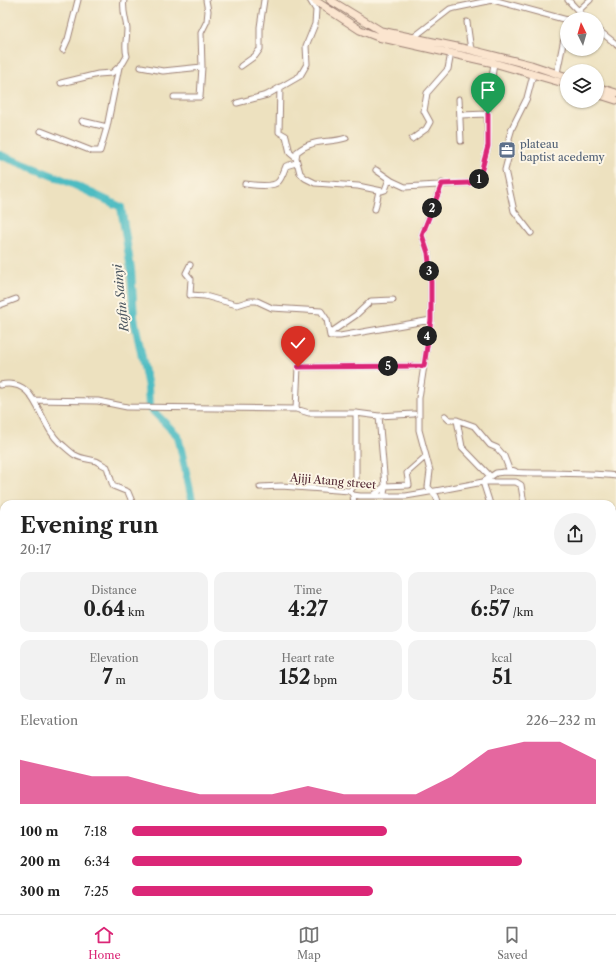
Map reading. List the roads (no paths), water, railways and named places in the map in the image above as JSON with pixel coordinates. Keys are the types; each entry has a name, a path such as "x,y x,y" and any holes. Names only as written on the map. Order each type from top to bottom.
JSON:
{"main road":[{"path":"314,0 366,32 401,43 451,52 468,58 494,62 533,75 548,77 560,81"},
{"path":"330,0 381,31 471,50 560,74"},
{"path":"604,89 616,93"},
{"path":"604,96 616,100"}],"street":[{"path":"63,50 68,40 78,0"},
{"path":"61,83 98,74 112,73 119,67 127,56 125,50 126,18 122,7 124,0"},
{"path":"174,97 200,97 202,67 201,33 207,21 208,11 206,0"},
{"path":"240,66 255,56 260,49 260,27 264,0"},
{"path":"237,102 267,95 300,76 307,64 306,46 315,24 316,10 310,0"},
{"path":"414,37 450,9 493,0 560,18"},
{"path":"568,0 578,11 590,0"},
{"path":"467,22 471,50"},
{"path":"604,35 616,44"},
{"path":"412,139 428,126 430,122 424,111 427,94 448,69 451,52"},
{"path":"557,73 560,56"},
{"path":"376,170 392,181 405,187 470,183 479,180 488,146 488,114 494,62"},
{"path":"41,131 92,151 100,151 107,127 119,67"},
{"path":"141,67 163,71 202,67"},
{"path":"530,233 514,212 505,170 510,151 509,138 512,128 527,98 533,75"},
{"path":"280,87 279,132 286,136 290,153 296,161 300,173 315,182 358,186 379,191 385,190 388,182 392,181"},
{"path":"459,99 461,115 461,141"},
{"path":"461,115 488,114"},
{"path":"82,121 107,127"},
{"path":"296,161 297,152 303,147 329,140 338,141 346,138"},
{"path":"245,184 262,186 279,182 286,166 296,161"},
{"path":"437,500 428,487 430,471 425,457 419,430 419,398 431,320 431,282 428,253 422,235 442,184"},
{"path":"375,209 379,191"},
{"path":"190,265 186,273 191,279 190,295 205,296 237,305 250,301 257,301 272,308 321,311 327,320 330,336 340,336 431,320"},
{"path":"0,305 16,299"},
{"path":"330,333 371,301 393,300"},
{"path":"296,409 298,367 424,366"},
{"path":"0,385 8,383 22,386 32,395 48,428 58,441 75,455 96,461 107,467 113,486 128,492 131,500"},
{"path":"34,400 98,401 127,407 296,409 309,413 356,413 379,416 414,414"},
{"path":"353,500 351,493 356,483 356,413"},
{"path":"379,416 385,486 384,495"},
{"path":"445,416 449,420 456,420 474,426 490,445 497,448 504,456 509,469 520,472"},
{"path":"456,420 462,447 490,476"},
{"path":"374,495 385,486 408,485 407,474 425,457"},
{"name":"Ajiji Atang street","path":"260,487 281,486 374,495 406,496 482,482 490,476 500,472 594,473 616,476"},
{"path":"489,500 482,482 516,482 521,485 523,500"}],"waterway":[{"name":"Rafin Sainyi","path":"0,155 66,181 121,207 131,269 134,318 148,387 149,407 178,436 192,500"}],"place":[{"name":"plateau baptist acedemy","path":"507,150"}]}
